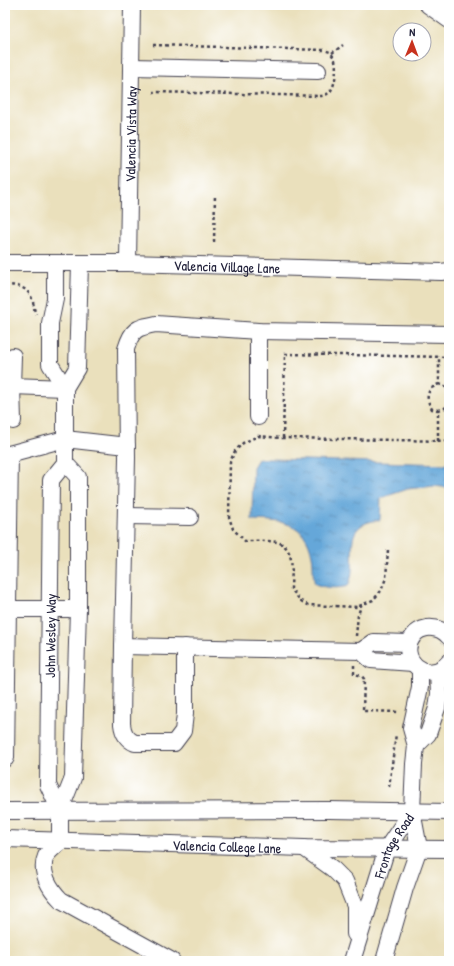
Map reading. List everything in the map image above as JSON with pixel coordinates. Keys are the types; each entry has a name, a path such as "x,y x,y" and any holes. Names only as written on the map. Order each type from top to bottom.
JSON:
{"street":[{"name":"Valencia Vista Way","path":"128,264 132,5"},
{"path":"428,5 449,20"},
{"path":"132,67 318,71"},
{"name":"Valencia Village Lane","path":"5,263 128,264 449,271"},
{"path":"55,264 55,299 50,323 50,364 65,388"},
{"path":"65,463 65,388 77,368 80,264"},
{"path":"185,647 185,714 183,731 174,743 134,743 123,734 122,724 127,446 126,349 130,336 140,327 156,324 258,331 449,334"},
{"path":"258,331 258,416"},
{"path":"13,356 13,420"},
{"path":"12,386 65,388"},
{"path":"5,758 7,454 65,439 127,446"},
{"name":"John Wesley Way","path":"60,811 48,785 51,480 65,463 78,477 78,609 73,778 60,811 60,842"},
{"path":"126,516 190,517"},
{"path":"7,609 78,609"},
{"path":"412,811 416,746 411,728 420,687 416,666 409,655 409,642 417,632 424,628 437,628 449,637"},
{"path":"123,646 357,651 374,642 409,642"},
{"path":"357,651 371,660 416,666 432,672 444,667"},
{"path":"416,746 428,734 437,708 444,667"},
{"path":"5,811 449,812"},
{"name":"Frontage Road","path":"354,956 387,848 412,811"},
{"name":"Frontage Road","path":"384,961 405,888 419,848 412,811"},
{"name":"Valencia College Lane","path":"5,839 60,842 304,848 449,849"},
{"path":"60,842 46,856 45,874 47,884 52,891 61,900 172,961"},
{"path":"304,848 333,869 346,881 355,906 354,956"}],"path":[{"path":"332,54 343,45"},
{"path":"214,242 215,194"},
{"path":"5,285 15,285 25,288 32,299 33,309 41,318"},
{"path":"282,438 285,354 449,357"},
{"path":"439,356 439,384"},
{"path":"449,391 445,386 439,384 429,390 427,395 428,402 432,409 438,410 445,408 449,402"},
{"path":"438,410 438,440"},
{"path":"388,550 386,578 381,591 373,600 357,608 308,605 301,601 290,589 291,557 287,548 280,542 246,541 233,529 229,517 230,462 235,451 243,443 258,436 282,438 449,441"},
{"path":"361,605 357,624 357,651 354,674 362,676 364,679 363,712 400,712 398,719"},
{"path":"389,787 396,732"}],"water":[{"path":"258,459 449,464 449,488 435,486 408,489 381,498 380,520 367,523 358,528 354,536 352,545 351,576 348,586 340,588 327,587 315,584 313,559 309,544 298,529 291,525 273,521 252,520 253,467"}]}
